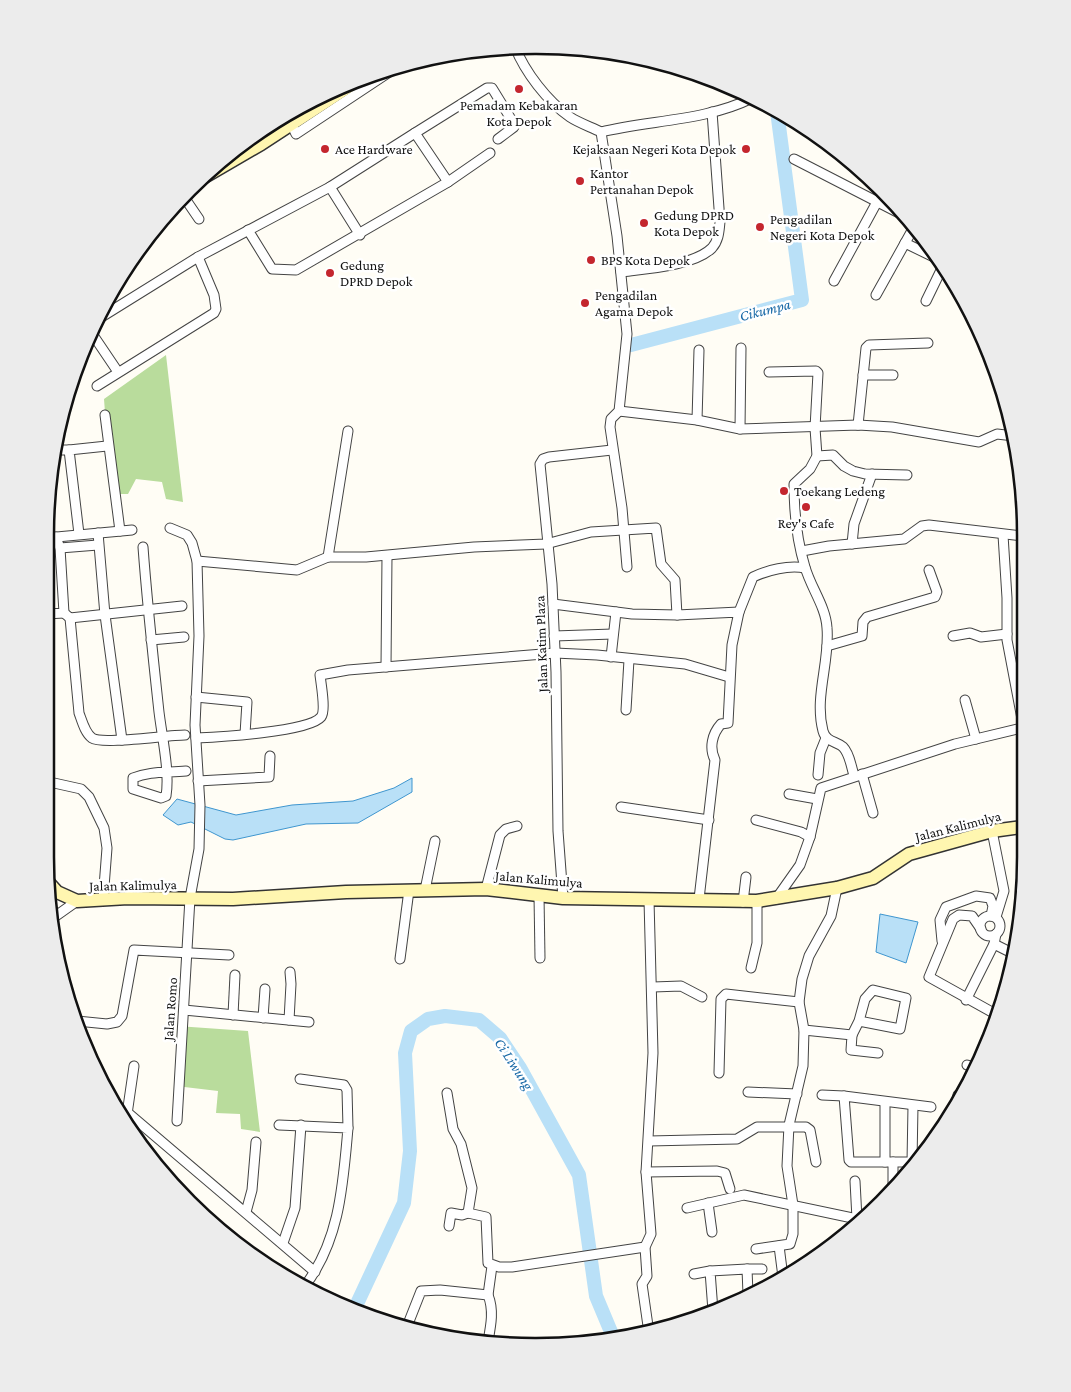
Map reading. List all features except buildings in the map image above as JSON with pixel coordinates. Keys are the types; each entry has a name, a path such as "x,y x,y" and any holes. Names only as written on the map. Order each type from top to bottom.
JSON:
{"street":[{"path":"519,55 528,71 556,105 570,117 601,132 632,124 712,112 744,101"},
{"path":"291,124 361,86"},
{"path":"108,313 198,257 330,187 488,88 492,88 514,124 514,127 498,139"},
{"path":"237,157 327,101"},
{"path":"621,272 660,267 694,258 712,248 718,238 720,222 712,112"},
{"path":"415,132 448,182"},
{"path":"601,132 611,187 627,334 619,411 612,420 610,428 627,566"},
{"path":"248,230 272,269 280,272 296,270 360,235 448,182 490,153"},
{"path":"794,159 888,207"},
{"path":"330,187 360,235"},
{"path":"834,281 877,202"},
{"path":"188,203 199,219"},
{"path":"876,295 911,233"},
{"path":"905,243 926,253"},
{"path":"97,386 214,313 216,309 214,295 198,257"},
{"path":"926,301 939,272"},
{"path":"96,339 118,372"},
{"path":"858,426 866,348 869,346 928,343"},
{"path":"740,429 741,348"},
{"path":"697,420 699,350"},
{"path":"769,372 816,370 818,373 814,428 817,456 810,469 794,484 794,504 805,568 825,615 827,628 827,646 821,695 823,731 826,738 843,747 858,775 873,813"},
{"path":"863,375 893,375"},
{"path":"619,411 697,420 740,429 892,427 979,442 997,434 1006,435"},
{"path":"105,415 107,446 120,531"},
{"path":"328,557 348,431"},
{"path":"62,450 107,446"},
{"path":"70,450 79,534"},
{"name":"Jalan Katim Plaza","path":"563,898 558,831 553,604 540,464 543,459 612,450"},
{"path":"817,456 833,455 844,466 853,470 872,474 907,475"},
{"path":"852,544 854,524 872,474"},
{"path":"802,551 904,539 922,526 929,525 1017,536"},
{"name":"Jalan Romo","path":"170,528 187,535 192,543 197,561 196,738 200,805 199,849 190,898 177,1121"},
{"path":"197,561 297,570 328,557 387,556 546,544 591,532 656,528 661,564 675,580 677,615"},
{"path":"132,530 56,537 60,548 80,714 83,725 91,737 102,742 162,735 185,735"},
{"path":"98,533 105,614 122,740"},
{"path":"1004,535 1007,598 1006,634 1017,692"},
{"path":"60,548 98,545"},
{"path":"143,547 166,773 186,771"},
{"path":"386,667 387,556"},
{"path":"699,899 715,760 711,752 715,730 721,724 728,723 732,645 739,612 753,577 763,572 797,567 805,568"},
{"path":"827,646 862,636 863,622 867,616 935,597 937,592 929,570"},
{"path":"553,604 616,612 677,615 718,611 739,612"},
{"path":"54,614 105,614 182,606"},
{"path":"611,657 616,612"},
{"path":"554,636 613,634"},
{"path":"953,636 970,634 981,637 1006,634"},
{"path":"151,640 184,638"},
{"path":"196,738 294,727 320,718 323,712 320,675 348,670 555,653 685,664 729,677"},
{"path":"626,710 629,660"},
{"path":"196,697 247,702 245,734"},
{"path":"965,700 976,739"},
{"path":"775,899 800,866 810,837 821,788 976,739 1017,729"},
{"path":"818,775 820,752 826,738"},
{"path":"198,782 269,777 270,756"},
{"path":"54,783 81,789 89,797 104,828 107,848 103,900"},
{"path":"789,794 817,800"},
{"path":"621,807 709,820"},
{"path":"756,820 801,832 810,837"},
{"path":"486,889 500,835 506,829 517,826"},
{"name":"Jalan Kalimulya","path":"55,890 77,901 128,898 234,899 346,892 486,889 563,898 699,899 743,902 775,899 837,888 873,878 909,854 992,831 1017,828"},
{"path":"992,831 1004,891 994,917"},
{"path":"425,890 435,842"},
{"path":"743,902 746,876"},
{"path":"756,1249 790,1244 794,1234 793,1205 787,1166 789,1125 803,1066 804,1030 799,1002 808,956 831,916 837,888"},
{"path":"400,959 409,890"},
{"path":"539,896 540,958"},
{"path":"942,941 940,920 946,907 976,896 990,898 994,917 1000,926 994,944 966,1000"},
{"path":"648,1325 642,1284 647,1276 645,1247 651,1234 646,1172 653,1053 653,987 649,900"},
{"path":"58,915 77,901"},
{"path":"751,968 757,943 757,901"},
{"path":"992,1012 966,1000 929,977 942,941 953,919 959,915 972,916 986,935 996,934"},
{"path":"981,928 984,918 994,917"},
{"path":"994,944 1008,951"},
{"path":"83,1022 107,1024 117,1022 122,1016 134,950 229,955"},
{"path":"289,1020 292,984 290,972"},
{"path":"233,1015 235,975"},
{"path":"653,987 682,986 702,997"},
{"path":"263,1018 265,989"},
{"path":"859,1020 900,1029 906,998 873,990 865,999 852,1036 851,1050 878,1053"},
{"path":"720,1073 721,999 726,994 799,1002"},
{"path":"184,1010 309,1022"},
{"path":"804,1030 852,1036"},
{"path":"128,1112 134,1066"},
{"path":"300,1079 344,1085 347,1090 348,1128 343,1182 336,1223 323,1258 308,1281"},
{"path":"748,1092 797,1094"},
{"path":"448,1093 453,1129 461,1144 472,1188 468,1213"},
{"path":"822,1095 931,1107"},
{"path":"844,1096 849,1160 851,1162 908,1162"},
{"path":"885,1102 892,1181"},
{"path":"912,1157 913,1106"},
{"path":"134,1123 246,1212 315,1272"},
{"path":"279,1125 348,1128"},
{"path":"283,1243 295,1208 302,1125"},
{"path":"649,1141 737,1139 757,1127 789,1125 806,1127 810,1130 816,1162"},
{"path":"246,1212 252,1190 256,1142"},
{"path":"646,1172 725,1172 730,1189"},
{"path":"855,1181 858,1214"},
{"path":"687,1208 744,1195 853,1219"},
{"path":"708,1203 712,1232"},
{"path":"448,1226 451,1213 468,1213 486,1217 486,1255 488,1263 492,1266 512,1267 645,1247"},
{"path":"778,1246 782,1270"},
{"path":"489,1336 492,1317 491,1302 488,1295 492,1266"},
{"path":"747,1269 748,1290"},
{"path":"694,1274 710,1271 762,1269"},
{"path":"710,1271 713,1305"},
{"path":"409,1321 421,1291 440,1290 488,1295"}],"green space":[{"path":"166,355 183,502 166,499 162,482 136,479 128,494 111,494 104,399"},
{"path":"177,1026 248,1031 260,1132 241,1129 240,1114 216,1113 218,1091 176,1086"}],"water":[{"path":"412,778 412,792 358,823 306,824 233,840 225,839 191,822 178,825 163,815 177,799 236,815 292,805 353,801 394,788"},
{"path":"880,914 918,922 906,963 876,952"}],"waterway":[{"name":"Cikumpa","path":"631,345 802,300 778,119"},
{"name":"Ci Liwung","path":"357,1304 404,1203 410,1151 405,1053 411,1031 428,1019 445,1016 479,1020 500,1038 520,1068 579,1175 596,1296 611,1332"}],"place":[{"name":"Pemadam Kebakaran Kota Depok","path":"519,89"},
{"name":"Ace Hardware","path":"325,149"},
{"name":"Kejaksaan Negeri Kota Depok","path":"746,149"},
{"name":"Kantor Pertanahan Depok","path":"580,181"},
{"name":"Gedung DPRD Kota Depok","path":"644,223"},
{"name":"Pengadilan Negeri Kota Depok","path":"760,227"},
{"name":"BPS Kota Depok","path":"591,260"},
{"name":"Gedung DPRD Depok","path":"330,273"},
{"name":"Pengadilan Agama Depok","path":"585,303"},
{"name":"Toekang Ledeng","path":"784,491"},
{"name":"Rey's Cafe","path":"806,507"}]}
